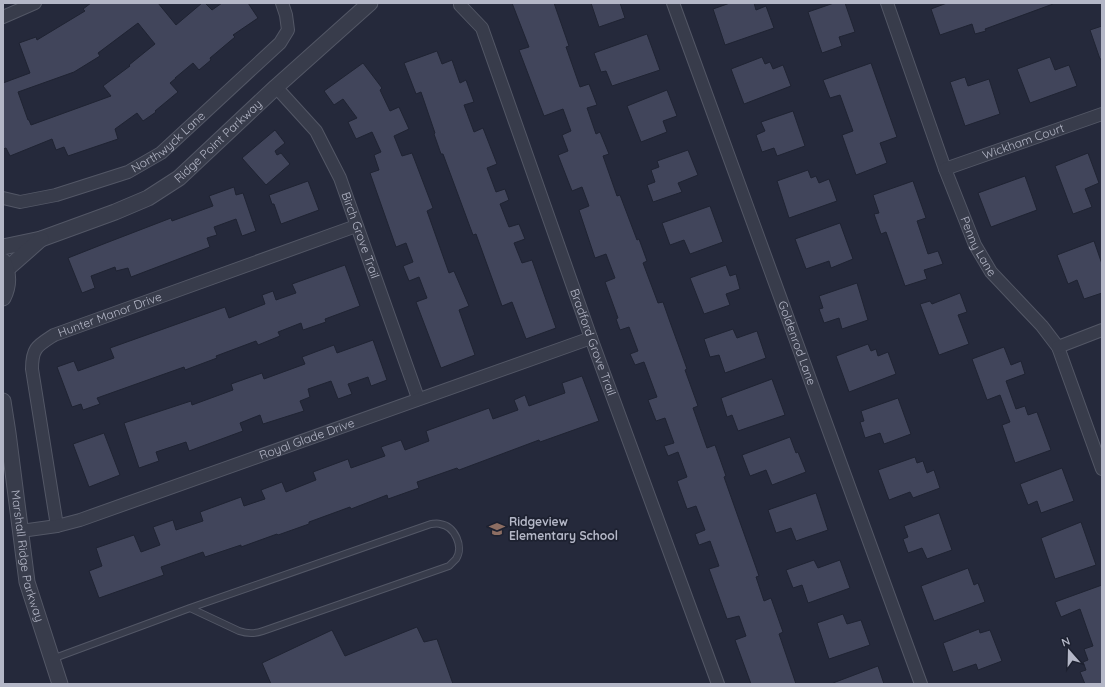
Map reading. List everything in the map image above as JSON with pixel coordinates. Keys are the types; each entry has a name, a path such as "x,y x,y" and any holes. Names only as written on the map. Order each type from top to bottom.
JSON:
{"street":[{"path":"3,18 35,3"},
{"name":"Northwyck Lane","path":"3,198 20,202 56,195 128,172 161,153 280,43 288,30 282,3"},
{"name":"Ridge Point Parkway","path":"41,239 115,212 148,198 179,178 276,87 370,3"},
{"name":"Goldenrod Lane","path":"673,3 921,684"},
{"name":"Penny Lane","path":"887,3 945,170 975,245 991,272 1042,326 1058,347 1102,469"},
{"name":"Bradford Grove Trail","path":"460,5 482,28 591,338 718,684"},
{"name":"Birch Grove Trail","path":"276,87 316,131 340,178 418,398"},
{"name":"Wickham Court","path":"945,170 1102,114"},
{"name":"Hunter Manor Drive","path":"57,526 32,369 32,357 38,345 54,335 356,226"},
{"path":"3,248 41,239"},
{"path":"3,298 8,282 5,264 41,239"},
{"path":"1058,347 1102,330"},
{"name":"Royal Glade Drive","path":"21,531 57,526 80,520 418,398 591,338"},
{"name":"Marshall Ridge Parkway","path":"3,401 27,582 60,684"}],"lane":[{"path":"52,659 190,608 431,524 440,524 448,527 455,534 458,542 459,550 456,559 449,566 255,634 247,634 239,631 190,608"}],"building":[{"path":"91,3 158,3 176,25 202,3 205,3 212,10 222,3 248,3 258,18 233,35 235,37 210,58 211,60 199,70 193,63 175,78 170,83 178,92 155,111 156,112 143,121 137,113 115,129 118,139 68,156 64,147 56,150 52,139 10,156 6,148 3,149 3,83 30,73 19,43 36,37 37,40 85,11 83,9","holes":["138,23 155,44 129,65 130,66 103,86 111,96 31,125 18,92 74,72 100,56 98,53"]},
{"path":"512,3 554,3 569,46 566,47 580,87 589,84 597,105 587,108 596,134 600,132 609,154 603,156 617,196 620,195 637,240 639,239 647,261 643,263 658,303 663,302 687,369 685,370 698,406 693,408 707,448 715,445 726,476 724,477 759,576 756,577 764,601 771,598 783,632 779,634 796,684 751,684 735,640 746,636 739,616 727,619 709,569 719,566 710,541 699,545 695,534 705,530 696,506 687,509 677,481 687,477 678,452 668,456 664,446 674,443 665,418 656,421 648,400 657,397 644,362 635,365 630,354 638,351 629,327 620,330 616,319 618,318 605,282 615,278 606,254 595,258 579,210 589,206 582,187 572,191 558,155 568,151 562,135 571,131 563,109 544,116 519,50 529,47"},
{"path":"591,3 620,3 625,18 599,27"},
{"path":"730,3 754,3 756,10 766,6 774,28 725,45 713,9"},
{"path":"834,3 845,3 855,32 839,37 842,46 822,53 808,12"},
{"path":"947,3 1053,4 985,29 986,31 975,34 972,24 940,35 931,9"},
{"path":"1102,26 1102,59 1100,59 1090,30"},
{"path":"647,34 660,70 612,86 606,71 601,72 594,53"},
{"path":"437,51 442,64 452,60 460,83 466,80 474,102 464,105 474,132 483,128 497,164 487,168 496,192 505,189 509,200 500,204 509,227 519,224 525,239 514,243 522,263 532,260 556,328 526,339 512,302 502,306 476,234 473,235 443,154 441,154 421,92 416,94 404,63"},
{"path":"762,57 765,64 770,62 773,69 783,65 791,86 744,104 731,69"},
{"path":"1050,57 1055,70 1069,65 1077,86 1030,103 1017,69"},
{"path":"363,63 382,88 380,90 390,111 399,107 409,129 394,136 402,156 412,153 433,208 427,211 449,273 454,271 469,306 459,310 475,355 441,368 416,302 427,298 419,277 409,281 403,266 413,262 406,243 396,247 370,173 379,170 374,155 381,152 372,132 356,139 348,122 357,118 343,99 334,105 324,91"},
{"path":"871,63 897,137 880,143 887,163 856,175 842,135 853,131 840,95 830,98 823,80"},
{"path":"965,77 968,86 989,79 1000,114 965,126 950,82"},
{"path":"667,90 677,116 663,121 667,132 641,142 627,106"},
{"path":"793,111 805,146 777,156 774,148 762,152 756,135 765,131 761,122"},
{"path":"275,130 285,143 275,151 277,155 281,153 290,164 266,185 242,158"},
{"path":"688,150 698,175 678,183 682,192 653,202 647,185 655,182 651,170 659,167 657,161"},
{"path":"1088,153 1099,183 1085,189 1092,207 1073,214 1055,166"},
{"path":"808,170 811,178 816,176 819,183 829,179 837,201 789,218 777,181"},
{"path":"1025,176 1037,210 991,227 978,193"},
{"path":"308,181 319,210 281,224 269,195"},
{"path":"913,181 926,218 917,221 928,254 938,251 943,264 924,270 927,279 905,286 886,232 881,234 874,214 879,213 873,195"},
{"path":"234,187 236,195 243,193 256,231 242,236 236,219 214,227 217,235 207,238 210,247 131,277 128,268 116,271 115,267 91,276 95,288 82,293 68,258 171,218 172,221 213,206 209,196"},
{"path":"710,206 723,242 690,254 684,240 670,245 662,223"},
{"path":"840,223 853,259 831,268 829,261 806,269 795,239"},
{"path":"1094,241 1102,264 1102,293 1084,299 1077,280 1068,284 1057,255"},
{"path":"345,265 360,306 325,319 326,322 303,330 301,323 278,332 280,336 258,345 256,341 216,356 217,358 185,370 184,367 97,398 100,404 83,410 81,404 72,407 57,367 74,361 78,371 114,358 110,348 225,307 229,318 265,304 262,295 273,291 276,300 296,293 292,284"},
{"path":"726,265 730,276 736,274 740,289 726,294 730,305 704,314 690,278"},
{"path":"857,283 868,320 842,329 839,318 824,323 819,309 823,308 819,296"},
{"path":"960,293 967,312 958,315 969,344 939,355 920,304 930,301 932,304"},
{"path":"733,329 737,338 757,331 766,358 725,373 719,355 710,357 704,339"},
{"path":"373,340 387,380 371,386 368,377 348,384 352,394 338,399 331,381 308,389 310,397 300,401 304,411 263,424 260,415 240,423 243,431 189,451 186,442 156,452 159,461 139,468 124,423 191,401 192,405 233,390 231,384 262,373 264,379 305,364 302,357 334,345 337,353"},
{"path":"868,344 871,351 876,349 878,356 888,352 896,374 849,392 836,356"},
{"path":"1004,347 1011,365 1021,361 1025,374 1006,381 1016,409 1025,406 1028,415 1037,412 1051,450 1015,463 1002,425 1010,422 1000,395 987,400 972,359"},
{"path":"582,376 599,421 540,442 539,440 459,470 457,468 417,482 419,488 388,499 387,495 351,509 350,507 309,522 309,524 241,547 241,545 205,557 203,552 161,567 164,575 99,598 89,571 102,566 96,548 134,535 141,552 160,545 153,527 173,520 176,530 203,521 200,512 241,497 244,506 265,499 261,490 282,482 286,492 316,480 313,472 348,459 351,468 385,456 381,447 401,440 405,450 429,441 426,431 489,408 493,419 518,410 514,400 525,395 529,406 565,393 562,383"},
{"path":"772,379 785,415 738,431 732,415 727,417 721,398"},
{"path":"898,398 911,434 884,444 880,433 865,438 860,422 864,421 861,411"},
{"path":"104,433 120,475 89,487 73,444"},
{"path":"790,437 806,472 772,485 766,470 750,476 742,455"},
{"path":"915,457 917,463 923,461 927,473 934,470 940,488 913,498 910,492 889,500 878,470"},
{"path":"1062,468 1074,501 1041,513 1037,501 1028,505 1020,484"},
{"path":"816,493 828,530 796,541 791,528 776,533 768,510"},
{"path":"939,513 952,550 927,559 922,548 908,553 903,539 908,537 904,526"},
{"path":"1081,522 1096,565 1055,579 1041,538"},
{"path":"814,560 818,568 840,560 850,588 808,603 802,585 793,588 786,570"},
{"path":"968,568 974,585 978,583 985,602 934,621 921,586"},
{"path":"1102,585 1102,684 1085,684 1080,672 1086,670 1083,662 1088,660 1084,649 1093,646 1080,609 1061,617 1055,602"},
{"path":"843,614 847,624 861,620 870,645 829,659 817,623"},
{"path":"417,627 424,642 437,639 453,684 271,684 262,663 332,630 345,656"},
{"path":"979,629 980,633 990,630 1002,661 978,670 976,664 953,672 943,643"},
{"path":"878,666 884,684 833,684 833,683"}],"place":[{"name":"Ridgeview Elementary School","path":"497,529"}]}
